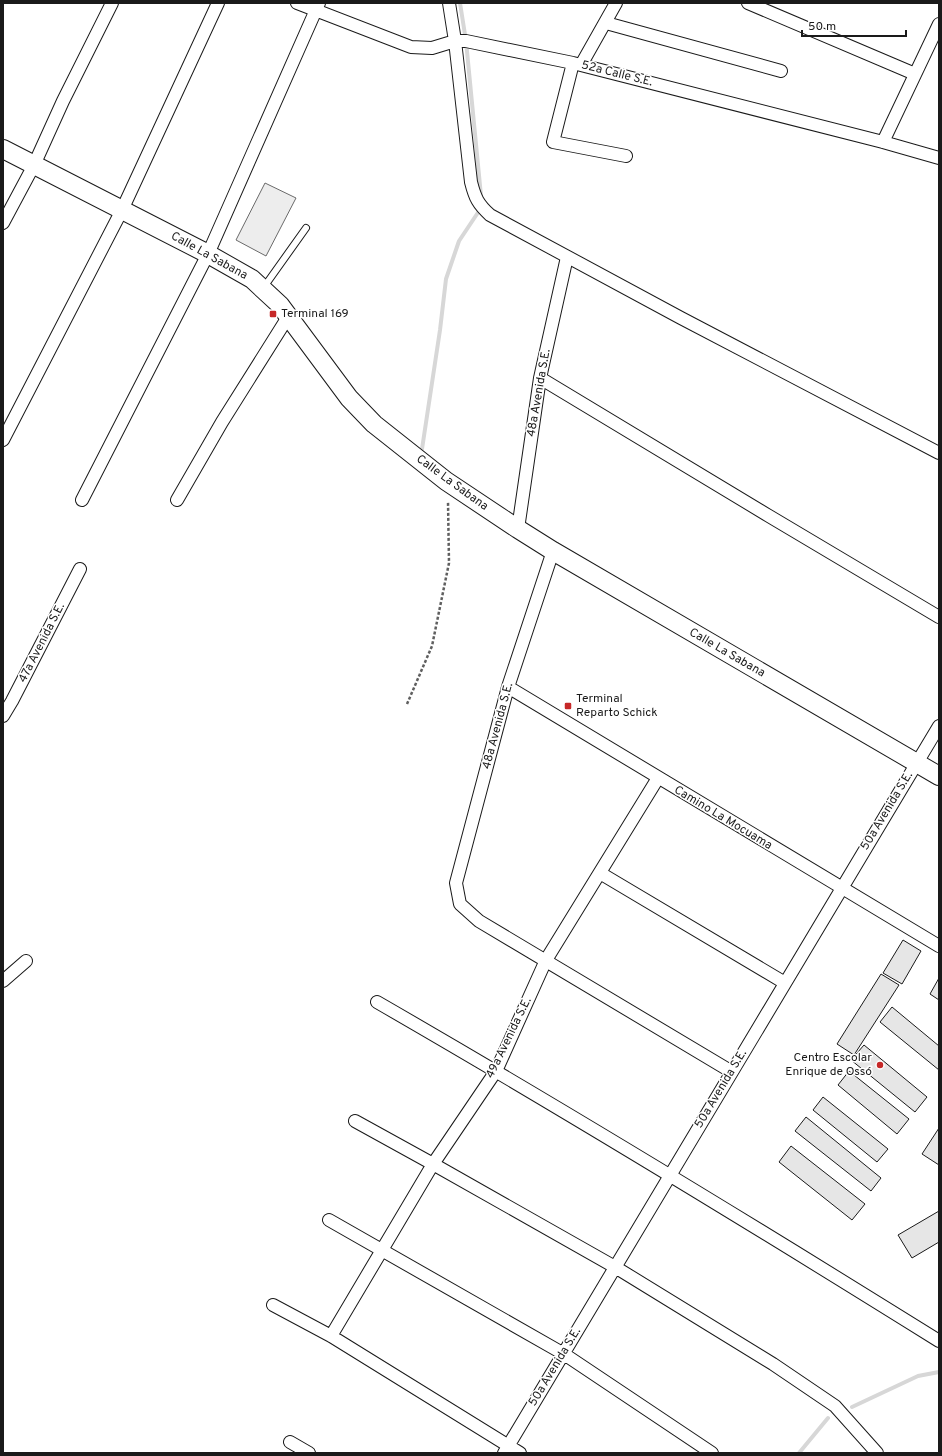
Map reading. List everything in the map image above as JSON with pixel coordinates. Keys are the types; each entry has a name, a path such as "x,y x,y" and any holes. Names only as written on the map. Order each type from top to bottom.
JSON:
{"street":[{"path":"3,223 34,164 63,101 112,3"},
{"path":"3,440 122,210 218,3"},
{"name":"52a Calle S.E.","path":"297,3 317,7 411,47 432,48 455,41 466,41 577,64 939,158"},
{"path":"449,3 455,41 471,182 474,197 490,215 939,453"},
{"path":"616,3 606,23 577,64 553,142 626,156"},
{"path":"748,3 915,74"},
{"path":"82,500 208,254 317,7"},
{"path":"606,23 780,71"},
{"path":"882,142 939,24"},
{"name":"Calle La Sabana","path":"3,148 208,254 252,279 280,305 349,398 374,424 446,481 518,529 553,550 939,776"},
{"name":"48a Avenida S.E.","path":"518,529 540,378 567,257"},
{"path":"177,500 222,422 288,317"},
{"path":"540,378 939,617"},
{"name":"48a Avenida S.E.","path":"546,960 479,921 460,904 456,883 508,687 553,550"},
{"name":"47a Avenida S.E.","path":"3,716 12,702 80,570"},
{"name":"Camino La Mocuama","path":"508,687 841,889 939,946"},
{"name":"50a Avenida S.E.","path":"506,1450 916,762 939,726"},
{"name":"49a Avenida S.E.","path":"332,1336 381,1250 434,1164 496,1071 546,960 658,778"},
{"path":"600,873 785,983"},
{"path":"546,960 732,1072"},
{"path":"3,980 26,961"},
{"path":"377,1002 670,1175 939,1341"},
{"path":"355,1121 615,1267 773,1364 835,1406 877,1453"},
{"path":"329,1220 564,1354 712,1453"},
{"path":"273,1305 332,1336 506,1450 520,1453"},
{"path":"290,1442 309,1453"}],"lane":[{"path":"263,289 306,228"}],"path":[{"path":"407,704 432,646 449,563 448,496 446,481"}],"shaded area":[{"path":"265,183 296,198 266,256 236,240"}],"building":[{"path":"903,940 921,951 902,984 883,973"},
{"path":"881,974 899,985 854,1055 837,1044"},
{"path":"939,978 939,1000 930,994"},
{"path":"892,1007 939,1046 939,1070 880,1022"},
{"path":"864,1045 927,1097 915,1112 851,1060"},
{"path":"849,1071 909,1119 897,1134 838,1085"},
{"path":"823,1097 888,1149 877,1162 813,1110"},
{"path":"806,1117 881,1178 871,1191 795,1131"},
{"path":"939,1128 939,1165 922,1154"},
{"path":"791,1146 865,1204 852,1220 779,1162"},
{"path":"939,1211 939,1242 912,1258 898,1235"}],"waterway":[{"path":"460,3 466,41 481,196"},
{"path":"422,449 446,279 459,241 479,211"},
{"path":"852,1407 918,1376 939,1372"},
{"path":"799,1453 828,1418"}],"place":[{"name":"Terminal 169","path":"273,314"},
{"name":"Terminal Reparto Schick","path":"568,706"},
{"name":"Centro Escolar Enrique de Ossó","path":"880,1065"}]}
